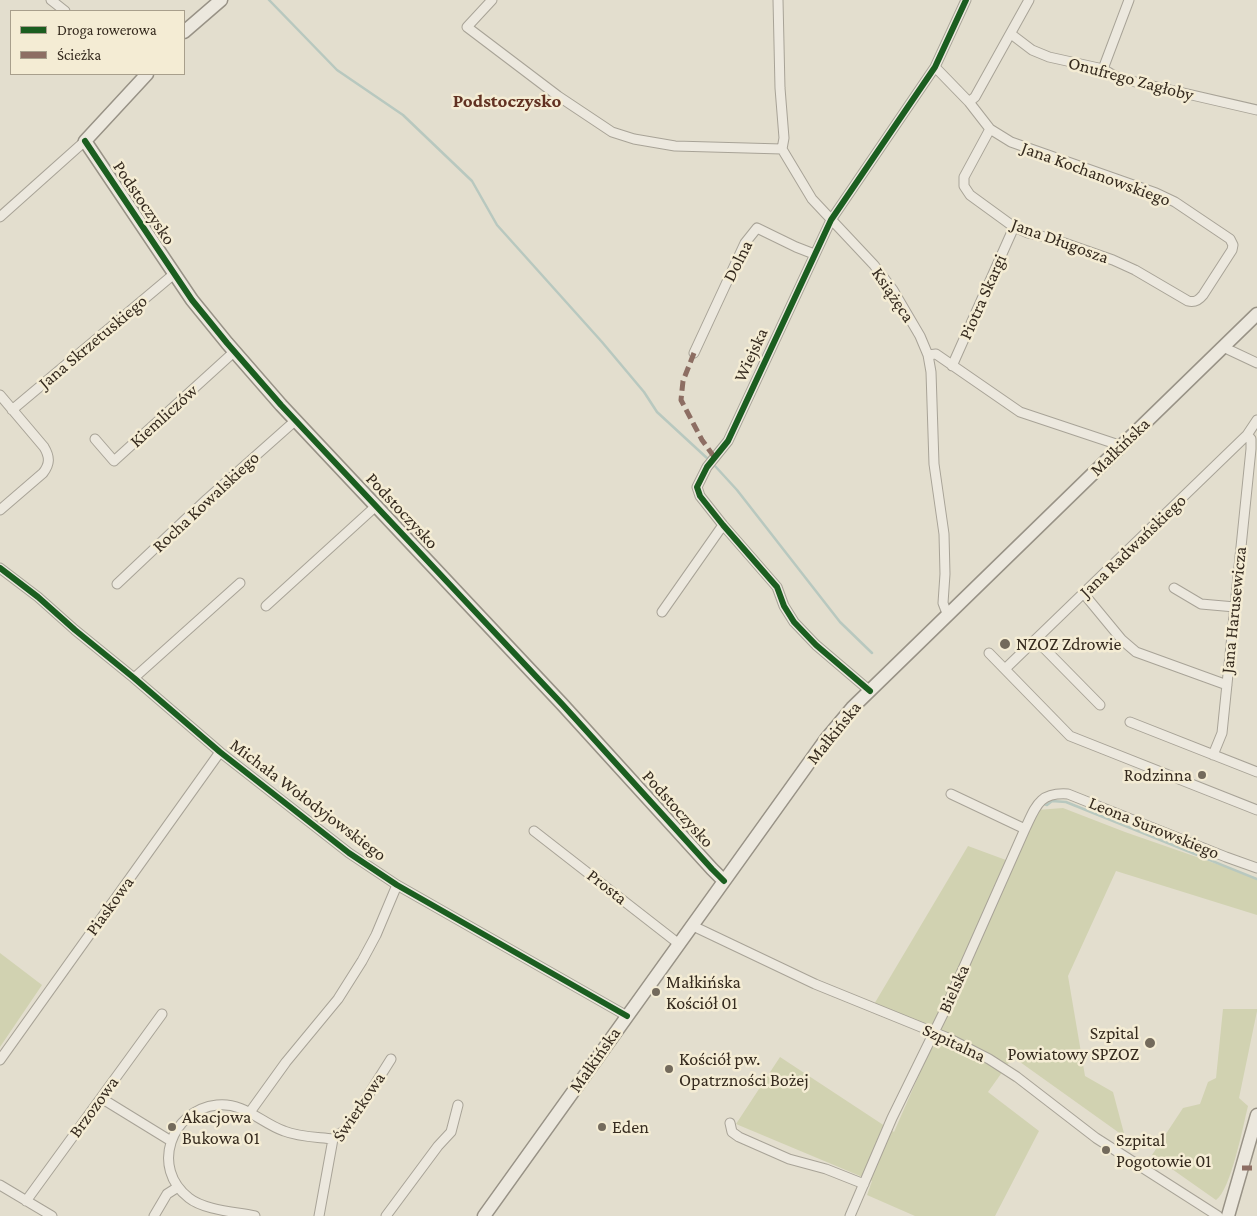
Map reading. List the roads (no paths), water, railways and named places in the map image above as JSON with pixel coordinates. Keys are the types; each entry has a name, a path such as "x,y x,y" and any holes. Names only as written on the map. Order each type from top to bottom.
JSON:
{"street":[{"path":"51,0 64,10"},
{"path":"185,31 221,0"},
{"path":"492,0 467,27 558,96 612,132 634,140 675,146 782,149 784,138 780,88 778,0"},
{"name":"Wiejska","path":"870,691 816,645 794,622 784,606 777,587 700,496 698,487 707,467 728,441 831,220 934,67 966,0"},
{"path":"969,102 975,97 1029,0"},
{"path":"1103,69 1129,0"},
{"name":"Onufrego Zagłoby","path":"1011,34 1032,50 1049,58 1103,69 1118,78 1257,110"},
{"name":"Jana Kochanowskiego","path":"934,67 969,102 990,129 1011,142 1156,193 1175,202 1230,239 1233,245 1232,250 1204,295 1199,300 1193,302"},
{"path":"0,217 85,141 144,75"},
{"name":"Jana Długosza","path":"990,129 964,177 964,186 970,195 1014,227 1105,257 1135,270 1188,301 1193,302"},
{"name":"Podstoczysko","path":"85,141 174,274 204,315 235,351 296,420 562,704 724,881"},
{"name":"Książęca","path":"782,149 812,199 874,265 892,290 920,336 928,355 931,372 934,464 944,534 945,574 943,604 948,616"},
{"name":"Piotra Skargi","path":"952,366 1014,227"},
{"name":"Dolna","path":"694,353 745,243 757,228 814,254"},
{"name":"Jana Skrzetuskiego","path":"12,410 174,274"},
{"name":"Małkińska","path":"484,1216 826,739 852,708 1257,314"},
{"path":"1224,346 1257,363"},
{"name":"Kiemliczów","path":"95,439 114,461 235,351"},
{"path":"928,355 936,354 1020,412 1122,446"},
{"path":"0,395 48,454 48,464 43,473 0,510"},
{"name":"Rocha Kowalskiego","path":"117,584 207,498 296,420"},
{"name":"Jana Radwańskiego","path":"1005,669 1247,435 1257,420"},
{"name":"Jana Harusewicza","path":"1213,755 1222,733 1251,449 1251,439 1247,435"},
{"path":"266,606 376,506"},
{"path":"662,612 723,525"},
{"name":"Michała Wołodyjowskiego","path":"0,568 134,678 220,752 350,853 397,884 627,1016"},
{"path":"134,678 240,583"},
{"path":"1174,588 1201,604 1235,607"},
{"path":"1084,594 1122,640 1136,652 1227,685"},
{"path":"1036,640 1100,704"},
{"path":"989,653 1070,736 1257,810"},
{"path":"1130,722 1257,772"},
{"name":"Piaskowa","path":"0,1060 220,752"},
{"name":"Leona Surowskiego","path":"1050,795 1056,793 1068,794 1257,868"},
{"path":"951,794 1025,829"},
{"name":"Bielska","path":"850,1216 892,1118 934,1033 1037,803 1050,795"},
{"name":"Prosta","path":"534,831 680,944"},
{"path":"250,1112 286,1062 328,1012 365,957 397,884"},
{"name":"Szpitalna","path":"693,926 815,984 967,1047 1004,1068 1102,1142 1218,1216"},
{"name":"Brzozowa","path":"26,1201 162,1014"},
{"name":"Świerkowa","path":"319,1216 333,1139 346,1129 352,1121 391,1059"},
{"path":"101,1098 170,1141"},
{"path":"255,1216 201,1205 186,1196 178,1186 169,1165 169,1150 170,1141 182,1122 202,1108 226,1104 250,1112 285,1132 333,1139"},
{"path":"386,1216 438,1146 451,1132 458,1105"},
{"path":"1228,1216 1257,1115"},
{"path":"730,1123 732,1132 739,1137 789,1159 834,1172 864,1184"},
{"path":"0,1185 52,1216"},
{"path":"154,1216 167,1194 178,1186"}],"waterway":[{"path":"269,0 337,70 403,115 472,181 497,225 602,342 644,392 657,412 708,459"},
{"path":"715,466 737,490 840,622 872,653"},
{"path":"1044,804 1047,805 1052,801 1066,802 1257,879"}],"place":[{"name":"NZOZ Zdrowie","path":"1005,644"},
{"name":"Rodzinna","path":"1202,775"},
{"name":"Małkińska Kościół 01","path":"656,992"},
{"name":"Szpital Powiatowy SPZOZ","path":"1150,1043"},
{"name":"Kościół pw. Opatrzności Bożej","path":"669,1069"},
{"name":"Akacjowa Bukowa 01","path":"172,1127"},
{"name":"Eden","path":"602,1127"},
{"name":"Szpital Pogotowie 01","path":"1106,1150"}],"district":[{"name":"Podstoczysko","path":"507,101"}]}
